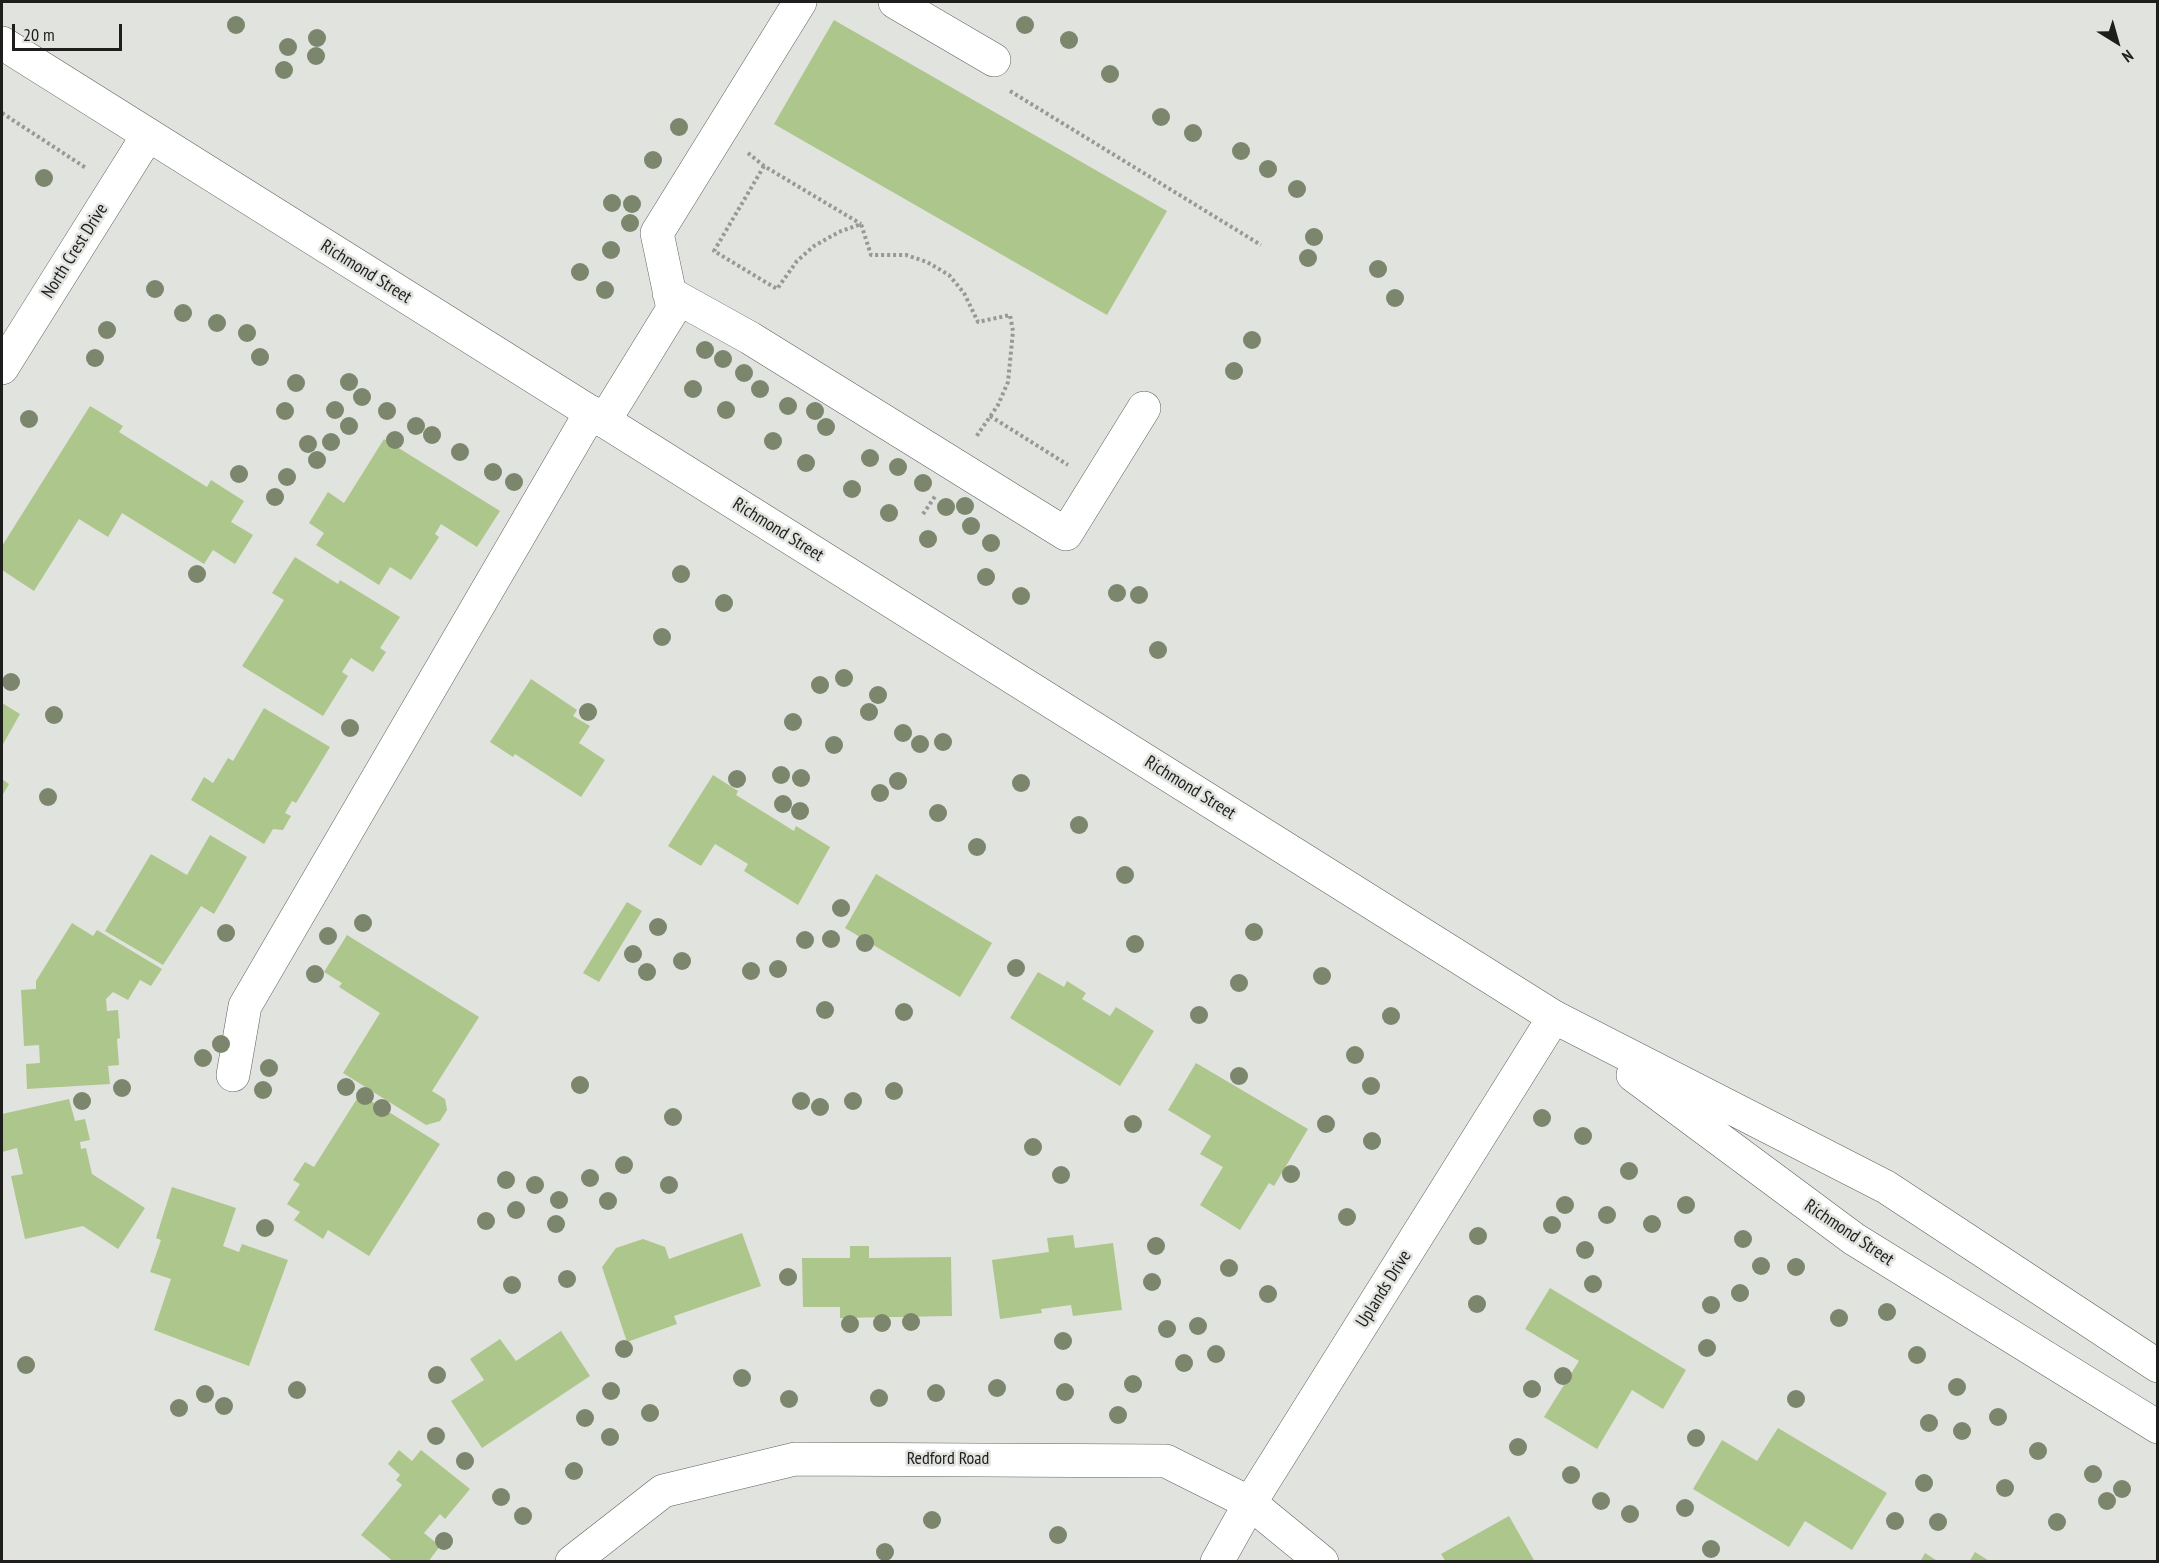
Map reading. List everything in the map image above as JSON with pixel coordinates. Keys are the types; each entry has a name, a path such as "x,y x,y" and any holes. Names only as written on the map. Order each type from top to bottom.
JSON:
{"main road":[{"path":"233,1075 245,1006 597,417 673,309 657,233 800,2"},
{"path":"895,2 998,73"},
{"name":"Richmond Street","path":"2,43 1554,1017 1854,1239 2157,1427"},
{"name":"North Crest Drive","path":"2,368 148,135"},
{"path":"669,293 750,338 1066,534 1144,408"},
{"name":"Richmond Street","path":"1554,1017 1886,1187 2157,1366"},
{"name":"Uplands Drive","path":"1217,1562 1250,1503 1554,1017"},
{"name":"Redford Road","path":"572,1562 663,1491 795,1458 1166,1461 1250,1503 1322,1562"}],"path":[{"path":"998,73 1261,245"},
{"path":"2,113 76,160 113,190"},
{"path":"742,148 764,165 861,224 871,255 906,255 927,262 949,275 964,293 978,322 1010,315 1013,331 1008,382 998,405 923,514"},
{"path":"764,165 714,251 777,289 797,261 814,246 839,232 861,224"},
{"path":"990,416 1071,467"}],"building":[{"path":"834,20 1167,211 1107,315 774,124"},
{"path":"90,406 123,426 119,432 207,487 211,480 244,501 231,522 253,535 235,564 213,550 204,564 122,513 108,537 79,519 34,591 2,570 2,546"},
{"path":"384,439 500,511 477,547 441,524 435,534 439,537 411,580 390,567 379,585 316,545 324,533 309,523 328,492 344,503"},
{"path":"295,557 338,584 340,580 400,617 380,648 386,652 373,672 351,658 342,672 348,676 323,716 242,666 284,600 272,593"},
{"path":"531,679 577,710 573,716 590,726 579,743 605,760 581,797 515,754 513,757 490,742"},
{"path":"2,703 20,714 2,746"},
{"path":"264,708 330,747 296,803 292,801 285,813 291,816 283,830 273,829 264,844 191,800 204,777 213,783 228,758 233,761"},
{"path":"713,775 738,791 736,795 794,831 796,826 830,847 798,905 744,871 748,864 715,844 701,866 668,846"},
{"path":"2,779 9,784 2,796"},
{"path":"210,835 247,857 214,914 201,906 163,965 105,931 151,854 187,875"},
{"path":"876,874 992,943 960,997 845,928"},
{"path":"627,902 642,911 599,982 583,973"},
{"path":"72,923 93,936 97,930 162,969 151,986 140,980 128,1000 113,992 106,999 107,1011 118,1010 120,1038 117,1039 119,1065 108,1066 110,1084 27,1089 26,1064 40,1063 39,1045 24,1046 21,990 36,989 36,981"},
{"path":"347,935 479,1017 432,1091 445,1099 447,1110 440,1121 426,1125 343,1073 380,1013 339,987 342,983 324,972"},
{"path":"1038,972 1064,987 1067,981 1086,993 1082,999 1110,1016 1116,1007 1154,1031 1120,1086 1010,1018"},
{"path":"1196,1063 1308,1129 1274,1186 1269,1183 1240,1230 1200,1205 1223,1167 1200,1154 1211,1136 1168,1110"},
{"path":"360,1094 440,1144 369,1256 328,1230 323,1239 294,1220 300,1212 287,1204 300,1184 293,1180 305,1162 314,1167"},
{"path":"69,1099 75,1121 85,1119 90,1140 80,1142 81,1149 86,1148 92,1174 145,1208 118,1249 83,1226 25,1239 11,1176 23,1174 17,1148 2,1152 2,1114"},
{"path":"172,1187 236,1208 223,1246 239,1252 242,1244 288,1260 249,1366 154,1330 171,1279 150,1272 161,1240 156,1238"},
{"path":"742,1233 761,1286 674,1316 677,1324 627,1342 602,1267 616,1248 643,1239 665,1247 669,1259"},
{"path":"1073,1235 1075,1248 1113,1243 1122,1310 1073,1316 1071,1305 1041,1309 1042,1313 1000,1319 992,1260 1049,1252 1047,1238"},
{"path":"850,1246 869,1246 869,1258 951,1257 952,1316 840,1318 840,1307 803,1307 802,1258 850,1258"},
{"path":"1550,1288 1686,1370 1663,1409 1632,1390 1597,1449 1544,1417 1579,1361 1525,1329"},
{"path":"561,1331 590,1376 482,1448 451,1401 484,1380 470,1359 500,1339 516,1361"},
{"path":"1778,1428 1887,1493 1852,1550 1805,1521 1789,1547 1693,1489 1722,1440 1757,1461"},
{"path":"399,1450 412,1461 421,1450 470,1489 445,1519 440,1514 424,1533 440,1546 428,1562 394,1562 361,1535 402,1485 396,1480 400,1475 388,1464"},
{"path":"1509,1516 1535,1562 1446,1562 1441,1554"},
{"path":"1975,1552 1991,1562 1969,1562"},
{"path":"1925,1553 1939,1562 1920,1562"}]}
